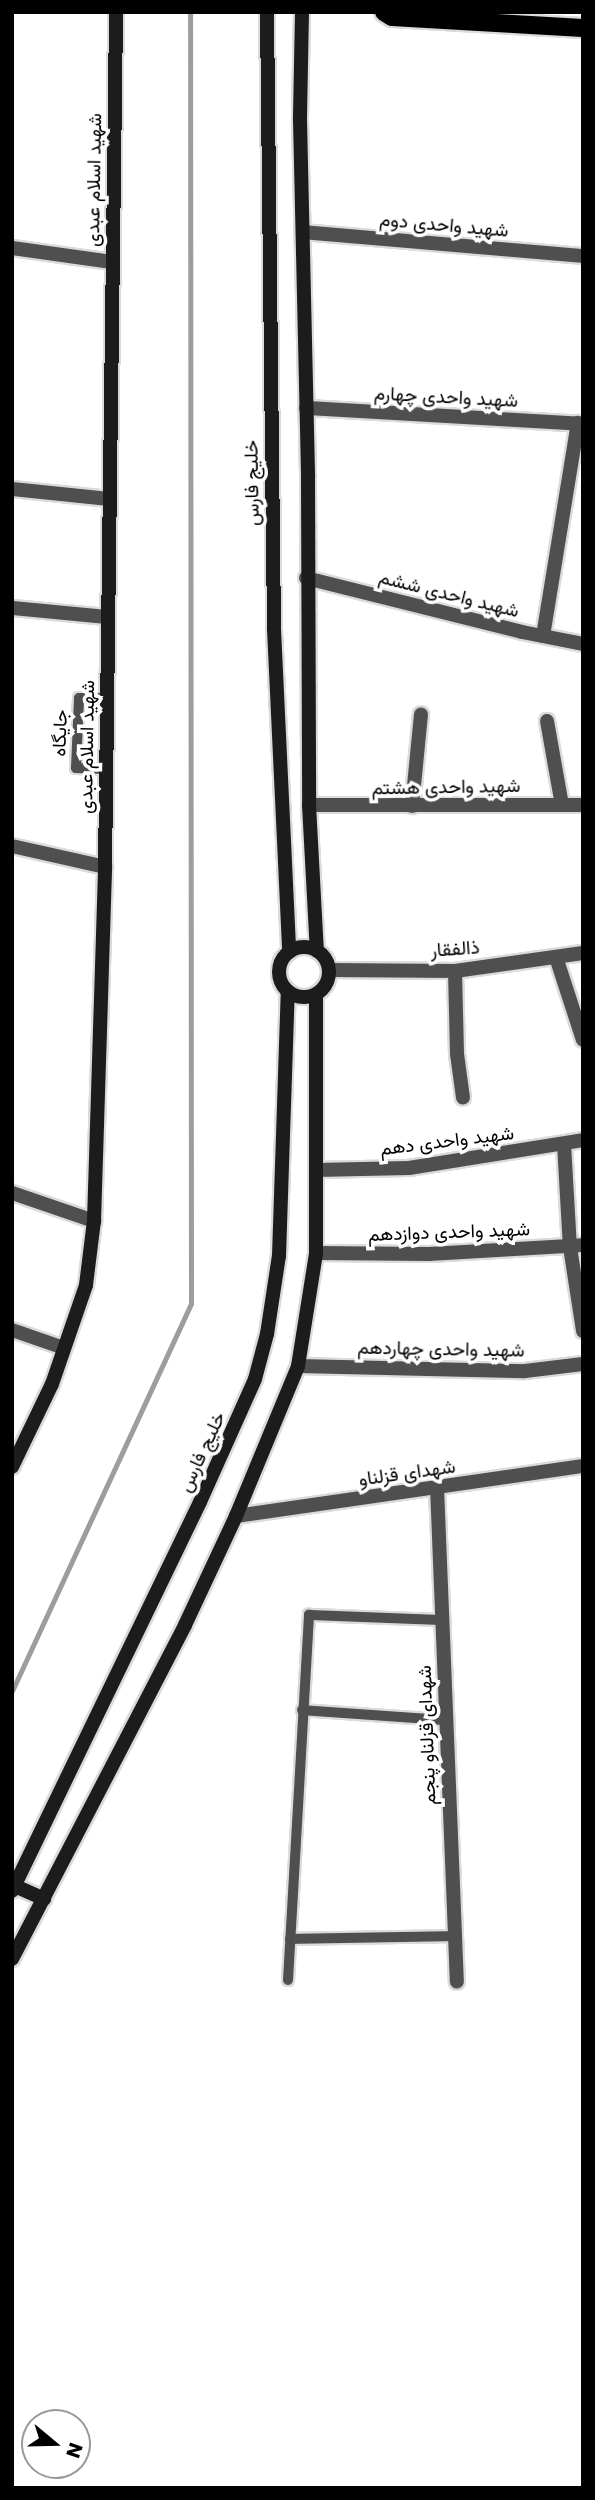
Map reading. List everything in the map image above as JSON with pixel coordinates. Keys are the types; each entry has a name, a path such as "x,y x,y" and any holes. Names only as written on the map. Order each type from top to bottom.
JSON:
{"main road":[{"name":"شهید اسلام عبدی","path":"13,1466 52,1384 86,1285 94,1222 105,867 116,12"},
{"name":"خلیج فارس","path":"267,12 274,616 289,952"},
{"path":"302,12 309,805 317,951 329,970 326,984 316,995 301,997 288,991 279,971 289,952 303,947 317,951"},
{"path":"384,12 392,17 583,28"},
{"name":"خلیج فارس","path":"14,1888 200,1503 255,1378 267,1334 279,1256 288,991"},
{"path":"12,1959 185,1625 236,1516 298,1366 316,1253 316,995"},
{"path":"14,1888 44,1899"}],"street":[{"name":"شهید واحدی دوم","path":"303,232 583,256"},
{"path":"12,248 112,262"},
{"name":"شهید واحدی چهارم","path":"306,408 580,423"},
{"path":"543,636 580,423"},
{"path":"12,489 109,499"},
{"name":"شهید واحدی ششم","path":"306,578 583,644"},
{"path":"12,608 108,617"},
{"path":"412,806 421,714"},
{"path":"547,721 562,805"},
{"name":"شهید واحدی هشتم","path":"309,805 583,805"},
{"path":"12,846 105,867"},
{"name":"ذالفقار","path":"329,970 455,971 583,953"},
{"path":"556,957 583,1040"},
{"path":"455,971 457,1054 463,1098"},
{"name":"شهید واحدی دهم","path":"316,1170 409,1168 583,1140"},
{"path":"564,1144 583,1331"},
{"path":"12,1193 94,1222"},
{"name":"شهید واحدی دوازدهم","path":"316,1253 429,1254 576,1246"},
{"path":"12,1330 64,1348"},
{"name":"شهید واحدی چهاردهم","path":"298,1366 525,1371 583,1364"},
{"name":"شهدای قزلناو","path":"236,1516 583,1466"},
{"name":"شهدای قزلناو پنجم","path":"437,1487 457,1982"}],"lane":[{"name":"جایگاه","path":"106,769 76,768 79,698 107,698"},
{"path":"288,1980 309,1615 442,1620"},
{"path":"302,1710 446,1720"},
{"path":"290,1939 454,1936"}],"waterway":[{"path":"12,1691 191,1303 190,12"}]}
